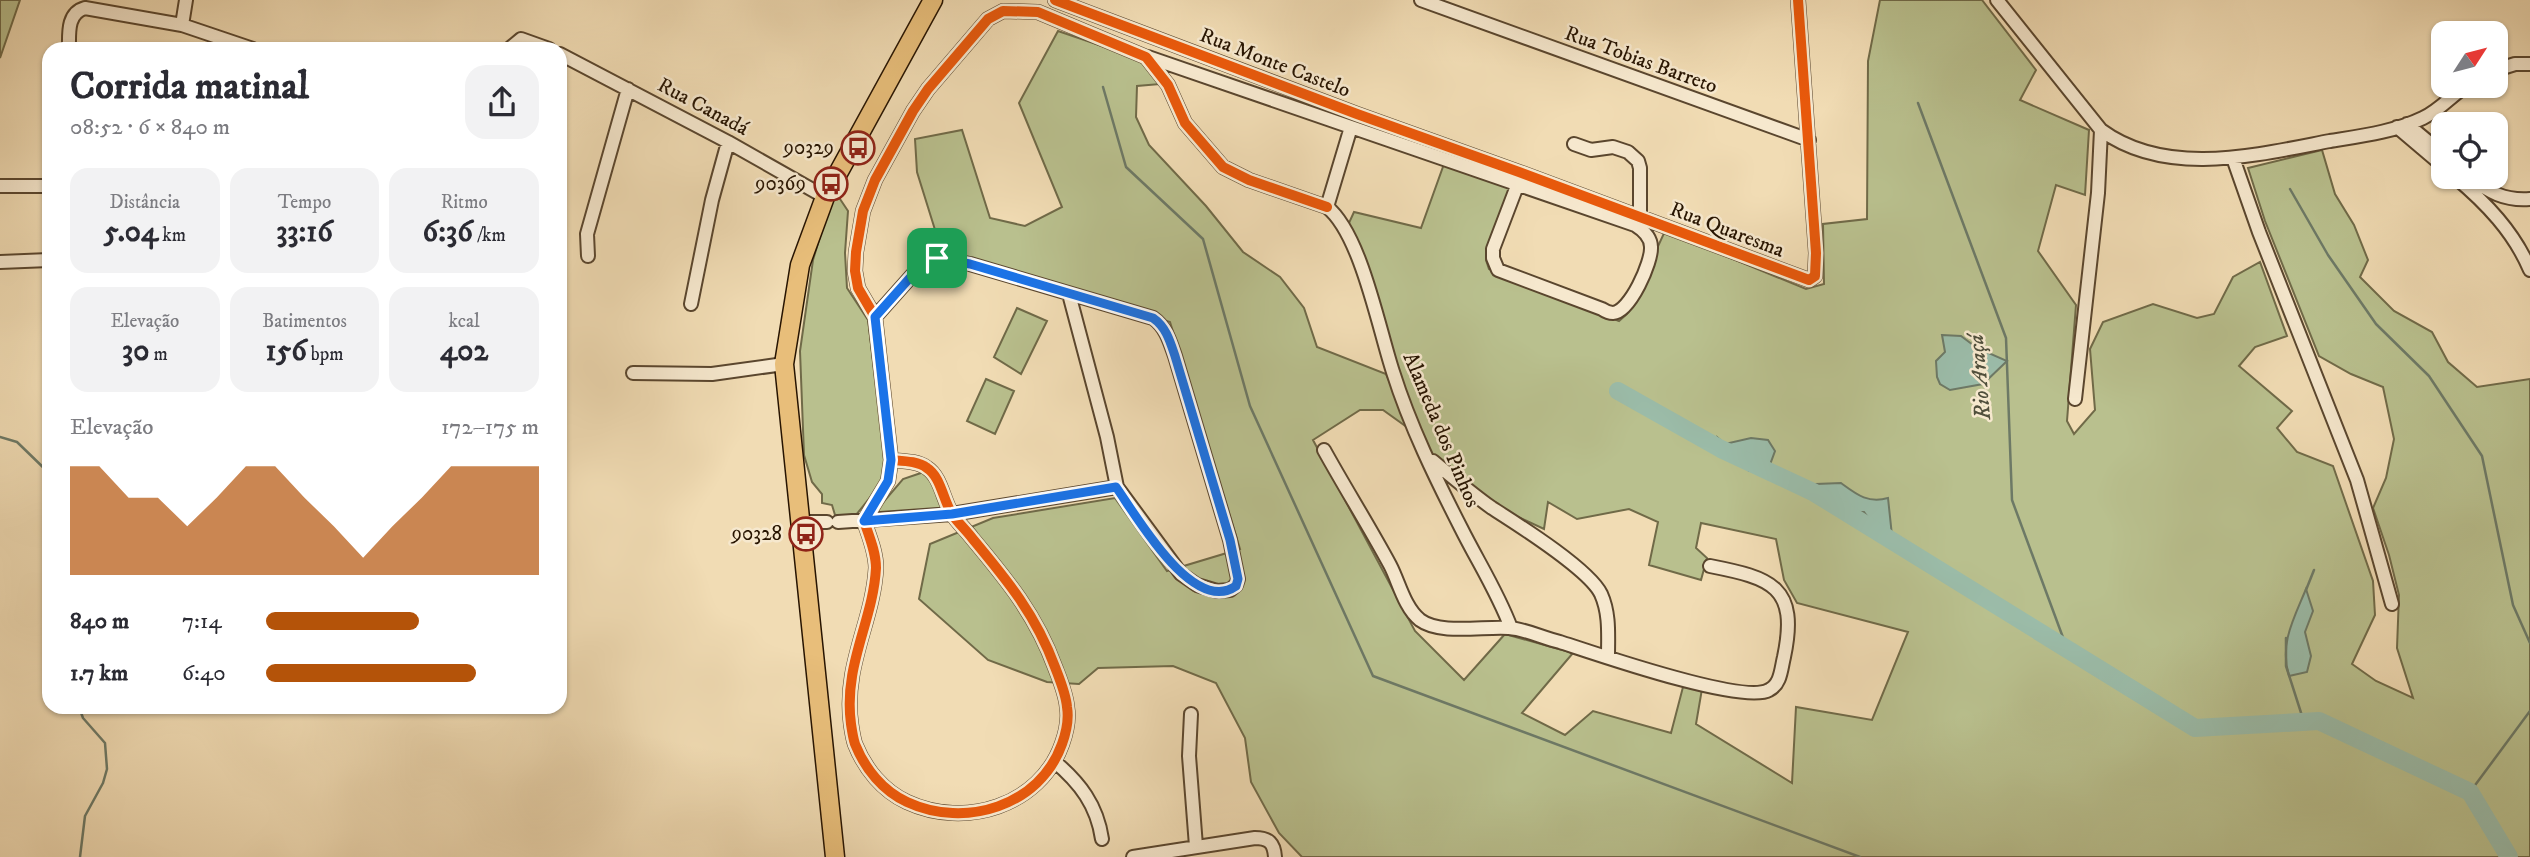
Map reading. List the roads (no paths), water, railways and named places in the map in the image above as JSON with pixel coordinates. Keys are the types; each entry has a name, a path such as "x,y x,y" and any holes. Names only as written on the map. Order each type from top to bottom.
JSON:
{"main road":[{"path":"835,857 784,364 800,265 825,197 933,0"}],"street":[{"path":"182,25 186,0"},
{"name":"Rua Monte Castelo","path":"1055,0 1404,131"},
{"name":"Rua Tobias Barreto","path":"1421,0 1809,140"},
{"name":"Rua Quaresma","path":"1404,131 1803,279 1813,279 1816,253 1798,0"},
{"path":"1997,0 2101,130 2118,142 2152,153 2233,158 2402,126 2434,112 2451,98"},
{"path":"69,42 74,13 85,8 182,25 231,42"},
{"path":"891,460 919,464 930,469 952,514 1022,600 1047,643 1068,708 1063,739 1054,761 1027,793 1000,807 936,811 908,803 880,783 866,765 854,742 850,711 853,660 873,592 876,564 864,521 888,481 891,460 875,317 858,288 855,271 863,211 874,180 928,89 988,19 1003,11 1038,12 1146,57 1641,229 1651,244 1651,256 1643,280 1626,305 1613,313 1498,270 1493,249 1517,186"},
{"path":"203,33 204,42"},
{"path":"1146,57 1161,74 1185,123 1223,167 1249,180 1327,207 1351,127"},
{"name":"Rua Canadá","path":"567,58 728,142 825,197"},
{"path":"2508,66 2530,64"},
{"path":"588,256 587,234 628,89"},
{"path":"2402,126 2431,147"},
{"path":"2402,126 2431,154"},
{"path":"2075,399 2098,193 2101,130"},
{"path":"691,304 712,201 728,142"},
{"path":"1574,144 1591,150 1613,147 1628,152 1638,161 1640,217"},
{"path":"2233,158 2259,232 2357,480 2392,604"},
{"path":"0,186 42,186"},
{"path":"2475,189 2483,194 2530,199"},
{"path":"2479,189 2517,244 2530,270"},
{"name":"Alameda dos Pinhos","path":"1327,207 1337,214 1350,239 1373,300 1393,374 1428,457 1511,628"},
{"path":"875,317 916,271 937,258 970,264 1153,318 1164,328 1182,378 1230,540 1238,579 1236,586 1230,590 1217,591 1197,585 1181,574 1116,487 1107,437 1069,294"},
{"path":"0,262 42,260"},
{"path":"633,373 712,374 784,364"},
{"path":"1324,450 1401,585 1406,601 1419,619 1435,627 1511,628 1646,671 1744,693 1771,689 1777,683 1789,632 1785,604 1776,590 1760,578 1710,566"},
{"path":"1428,457 1467,489 1591,579 1600,591 1605,605 1608,657"},
{"path":"801,522 864,521 952,514 1116,487"},
{"path":"1191,715 1189,756 1196,846"},
{"path":"1054,761 1086,794 1097,817 1101,839"},
{"path":"1133,857 1255,838 1268,839 1275,857"}],"water":[{"path":"1942,335 1961,336 1977,348 2007,361 1983,384 1950,390 1940,384 1937,377 1936,361 1945,352"},
{"path":"1718,438 1725,444 1751,438 1768,440 1775,451 1768,470 1749,471 1740,461 1741,455 1733,449 1721,449"},
{"path":"1841,483 1868,499 1888,498 1893,545 1886,541 1864,512 1836,507 1813,492 1816,484"},
{"path":"2306,589 2313,611 2305,632 2311,656 2307,672 2289,676 2286,664 2287,642"}],"waterway":[{"path":"1103,87 1126,167 1203,239 1250,406 1373,676 1860,857"},
{"name":"Rio Araçá","path":"1918,103 2006,338 2012,500 2068,651"},
{"path":"2290,189 2328,255 2376,324 2429,376 2482,456 2513,605 2530,643"},
{"name":"Rio Araçá","path":"1618,391 1721,449 1813,492 2195,728 2319,721 2470,792 2509,857"},
{"path":"0,437 17,442 42,466"},
{"path":"2306,590 2314,570"},
{"path":"2286,638 2286,666 2304,722"},
{"name":"Rio Araçá","path":"2470,792 2530,711"},
{"path":"80,857 85,816 103,783 107,769 105,743 82,714"}],"place":[{"name":"90329","path":"858,148"},
{"name":"90369","path":"831,184"},
{"name":"90328","path":"806,534"}]}
